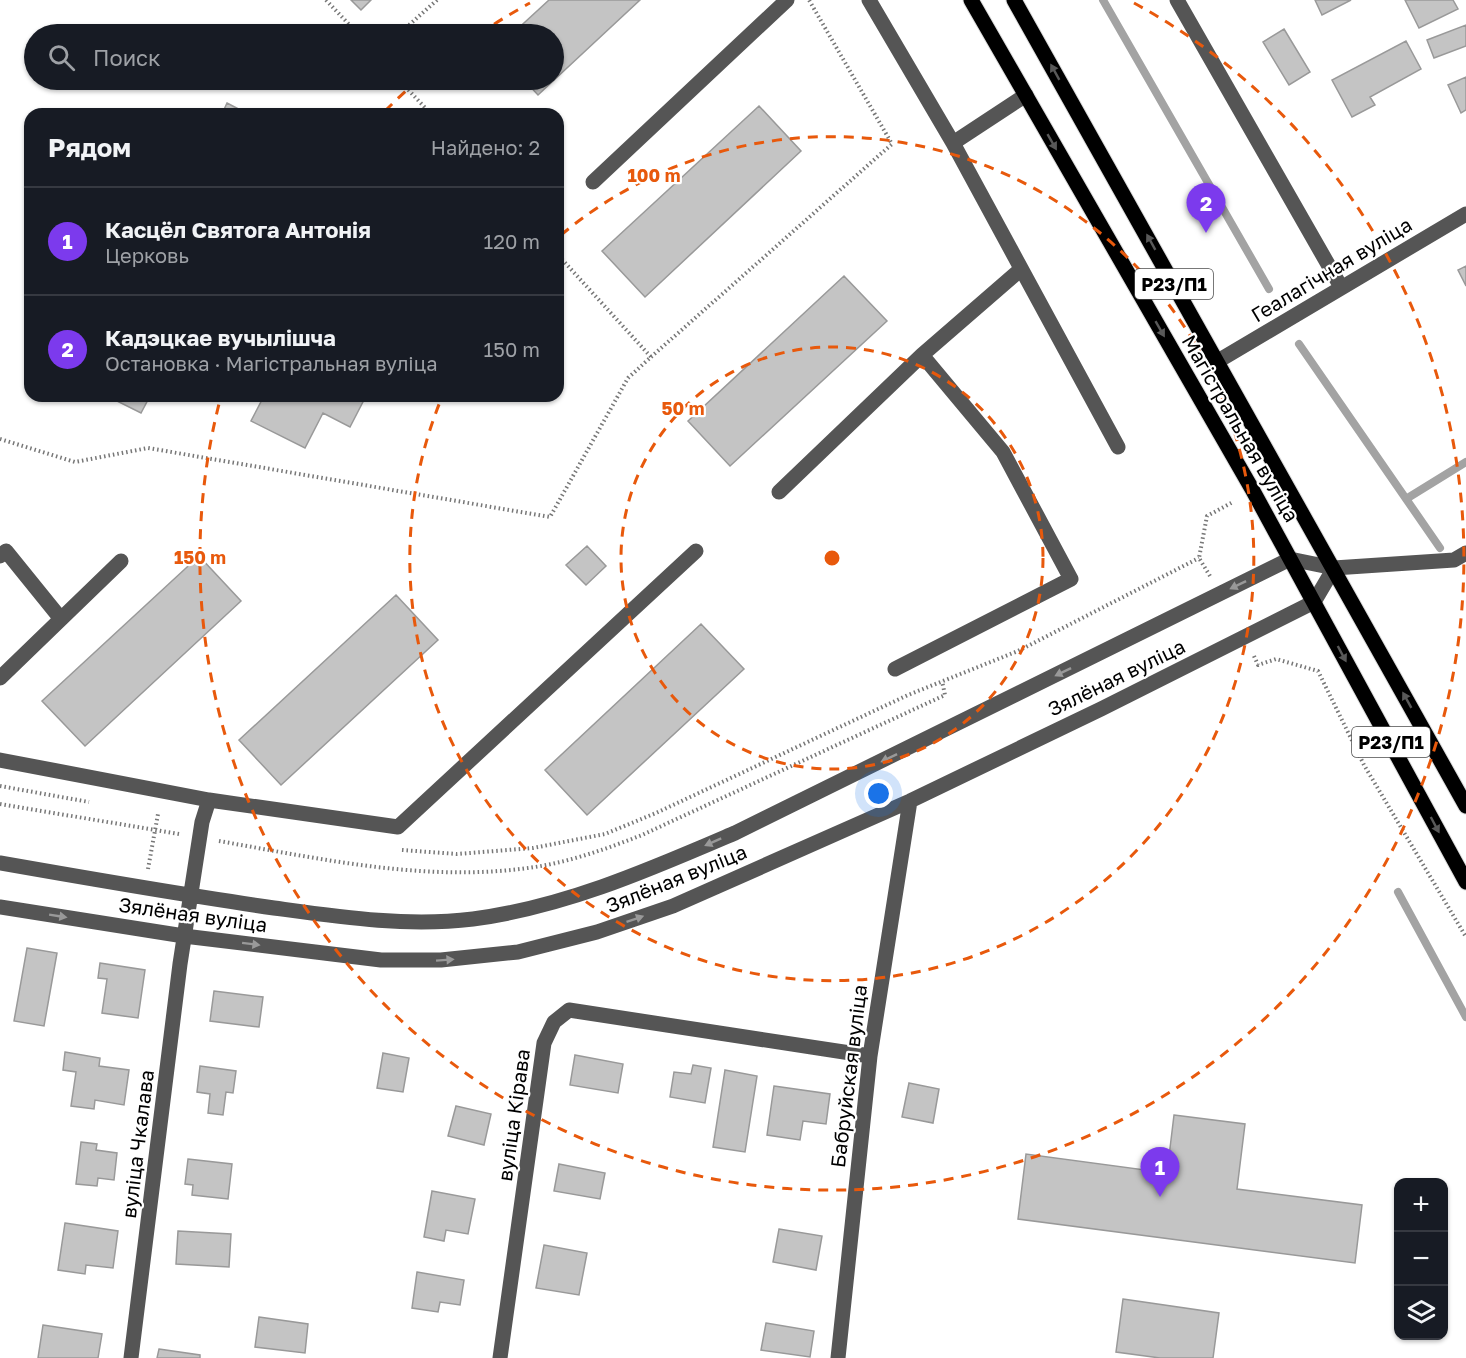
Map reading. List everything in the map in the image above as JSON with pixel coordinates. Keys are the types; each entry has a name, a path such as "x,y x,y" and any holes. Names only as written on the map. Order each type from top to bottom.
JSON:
{"main road":[{"name":"Магістральная вуліца","path":"971,0 1290,559 1466,882"},
{"name":"Магістральная вуліца","path":"1014,0 1466,806"}],"street":[{"path":"592,182 787,0"},
{"path":"869,0 953,143 1118,447"},
{"path":"1177,0 1341,287"},
{"path":"953,143 1026,95"},
{"name":"Геалагічная вуліца","path":"1218,361 1466,214"},
{"path":"779,492 922,355 1020,270"},
{"path":"895,669 1071,579 1003,453 922,355"},
{"path":"0,556 6,551 61,619"},
{"path":"0,760 209,800 398,827 696,551"},
{"path":"1290,559 1334,568 1454,560 1466,553"},
{"name":"Зялёная вуліца","path":"0,863 191,896 380,922 472,919 563,900 661,865 735,832 1290,559"},
{"path":"0,678 121,561"},
{"path":"1314,602 1334,568"},
{"name":"Зялёная вуліца","path":"0,907 184,936 381,960 441,960 518,952 597,932 673,906 910,801 1314,602"},
{"name":"вуліца Чкалава","path":"131,1358 184,936 202,822 209,800"},
{"name":"Бабруйская вуліца","path":"838,1358 870,1056 910,801"},
{"name":"вуліца Кірава","path":"500,1358 544,1043 554,1022 569,1010 870,1056"}],"path":[{"path":"326,0 349,24"},
{"path":"410,24 437,0"},
{"path":"0,440 75,462 148,448 550,518 628,378 892,144 809,0"},
{"path":"408,90 425,108"},
{"path":"564,262 651,357"},
{"path":"1210,577 1199,558 1207,516 1233,502"},
{"path":"400,850 457,854 533,848 605,834 942,681 1018,651 1199,558"},
{"path":"1252,653 1258,664 1276,659 1318,671 1364,765 1466,937"},
{"path":"0,804 359,866 451,874 529,868 595,853 642,835 945,695 942,681"},
{"path":"0,786 90,802"},
{"path":"147,812 202,822"}],"building":[{"path":"351,0 371,0 361,10"},
{"path":"549,0 640,0 564,71 564,24 523,24"},
{"path":"1315,0 1351,0 1322,15"},
{"path":"1405,0 1453,0 1458,9 1419,28"},
{"path":"1466,25 1466,46 1434,58 1427,40"},
{"path":"1284,29 1310,72 1289,85 1263,42"},
{"path":"1406,41 1421,69 1370,97 1375,105 1352,117 1332,80"},
{"path":"1466,77 1466,110 1461,113 1448,85"},
{"path":"533,90 543,90 538,95"},
{"path":"227,103 237,108 225,108"},
{"path":"759,106 801,151 645,297 602,251"},
{"path":"1466,266 1466,286 1458,270"},
{"path":"844,276 887,321 730,466 688,421"},
{"path":"119,402 147,402 141,413"},
{"path":"261,402 363,402 350,427 323,413 305,448 251,421"},
{"path":"587,546 606,566 586,585 566,565"},
{"path":"199,556 241,601 85,746 42,701"},
{"path":"396,595 438,640 281,785 239,740"},
{"path":"701,624 744,669 587,815 545,770"},
{"path":"27,948 57,953 44,1026 14,1021"},
{"path":"100,963 145,970 138,1018 102,1013 107,979 98,978"},
{"path":"214,991 263,997 259,1027 210,1021"},
{"path":"65,1052 100,1058 99,1066 129,1070 124,1105 95,1100 94,1109 71,1106 76,1072 63,1070"},
{"path":"383,1053 409,1058 403,1092 377,1088"},
{"path":"575,1055 623,1064 618,1093 570,1085"},
{"path":"693,1065 711,1068 705,1103 670,1097 674,1072 691,1074"},
{"path":"200,1066 236,1071 233,1093 226,1092 223,1115 208,1113 210,1094 197,1092"},
{"path":"725,1070 757,1076 745,1152 713,1147"},
{"path":"909,1083 939,1089 933,1123 902,1117"},
{"path":"774,1086 830,1094 826,1124 803,1121 800,1140 767,1135"},
{"path":"456,1106 491,1114 484,1145 448,1136"},
{"path":"1174,1115 1245,1124 1237,1189 1362,1205 1355,1263 1018,1219 1026,1154 1167,1173"},
{"path":"81,1142 97,1144 96,1150 117,1153 114,1180 98,1178 97,1186 76,1184"},
{"path":"188,1159 232,1164 228,1199 192,1195 193,1185 185,1184"},
{"path":"559,1164 605,1173 600,1199 554,1191"},
{"path":"432,1191 475,1199 468,1234 446,1230 444,1241 424,1237"},
{"path":"65,1223 118,1231 113,1268 86,1265 85,1274 58,1270"},
{"path":"779,1229 822,1236 816,1270 773,1262"},
{"path":"178,1231 231,1234 229,1267 176,1264"},
{"path":"544,1245 587,1253 579,1295 536,1288"},
{"path":"417,1272 464,1280 460,1305 440,1302 438,1312 412,1308"},
{"path":"1123,1299 1219,1313 1213,1358 1160,1358 1116,1352"},
{"path":"259,1317 308,1324 305,1353 255,1347"},
{"path":"766,1323 814,1331 810,1357 761,1350"},
{"path":"43,1325 102,1334 98,1358 38,1358"},
{"path":"159,1349 200,1355 200,1358 157,1358"}],"waterway":[{"path":"1103,0 1269,289"},
{"path":"1299,344 1440,548"},
{"path":"1406,499 1466,462"},
{"path":"1398,892 1466,1017"}],"place":[{"name":"Кадэцкае вучылішча","path":"1206,233"},
{"name":"Касцёл Святога Антонія","path":"1160,1197"}]}
